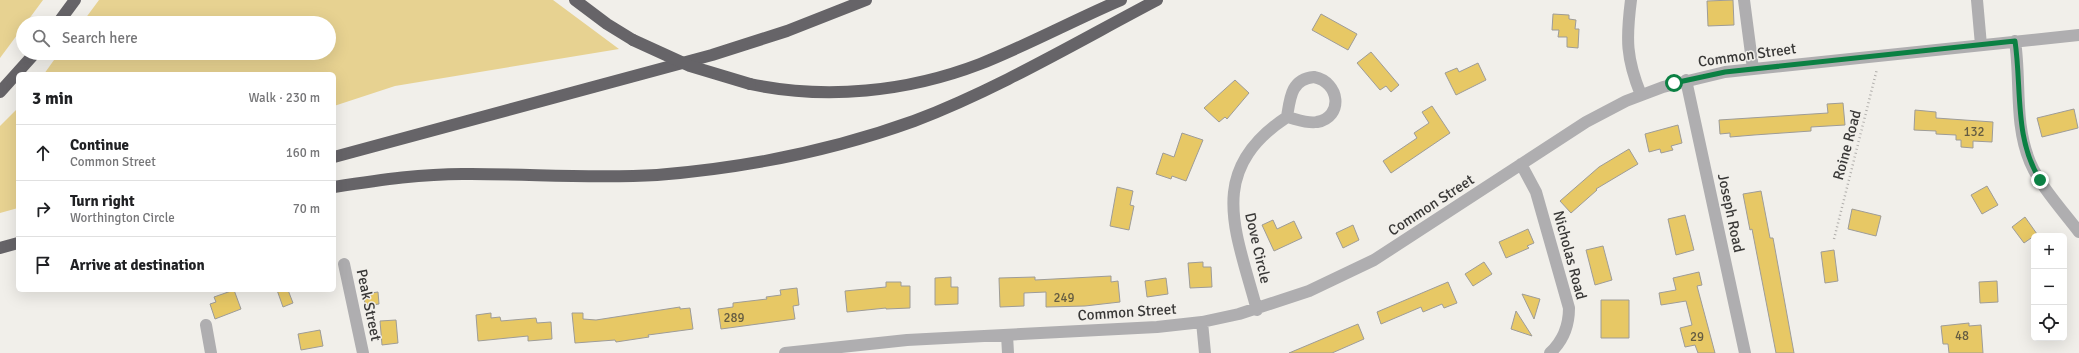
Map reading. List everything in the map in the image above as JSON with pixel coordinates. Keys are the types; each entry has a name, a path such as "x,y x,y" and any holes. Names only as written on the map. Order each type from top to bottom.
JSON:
{"highway":[{"path":"63,16 75,0"},
{"path":"575,0 602,21 633,40 690,66 750,84 792,90 840,92 886,88 918,83 980,64 1121,0"},
{"path":"336,156 718,53 787,31 866,0"},
{"path":"336,187 382,180 457,174 603,176 655,175 708,170 786,157 864,137 914,121 952,105 1013,76 1157,0"},
{"path":"18,72 29,60"},
{"path":"0,92 16,74"},
{"path":"0,248 16,244"}],"street":[{"path":"1631,0 1626,40 1628,57 1641,95"},
{"path":"1744,0 1753,68"},
{"path":"1977,0 1981,45"},
{"name":"Common Street","path":"785,353 886,342 1157,327 1202,322 1256,310 1316,289 1374,260 1586,122 1641,95 1686,80 1753,68 2079,35"},
{"path":"2015,41 2021,124 2029,159 2040,180 2079,232"},
{"path":"1319,78 1325,80 1333,90 1335,95 1334,108 1324,120 1309,122 1287,117 1293,89 1302,80 1319,78"},
{"name":"Joseph Road","path":"1686,80 1745,353"},
{"name":"Dove Circle","path":"1256,310 1234,219 1234,189 1239,169 1254,144 1268,130 1287,117"},
{"name":"Nicholas Road","path":"1521,164 1536,192 1569,308 1567,326 1564,334 1550,353"},
{"name":"Peak Street","path":"344,264 363,353"},
{"path":"1202,322 1205,353"},
{"path":"206,326 211,353"},
{"path":"1008,335 1008,353"}],"path":[{"name":"Roine Road","path":"1834,239 1876,77 1877,56"}],"shaded area":[{"path":"0,0 43,0 31,16 16,16 16,36 0,58"},
{"path":"99,0 553,0 619,49 395,86 336,105 336,72 45,72 54,60 336,60 336,16 87,16"},
{"path":"16,110 16,209 0,213 0,126"}],"building":[{"path":"1733,0 1734,25 1708,26 1707,1"},
{"path":"1321,14 1357,34 1348,50 1312,30"},
{"path":"1553,14 1569,15 1569,19 1576,20 1575,29 1579,29 1578,48 1567,47 1567,37 1558,37 1559,30 1552,30"},
{"path":"1371,52 1399,85 1391,92 1386,86 1380,90 1357,63"},
{"path":"1478,63 1486,80 1456,95 1445,73 1457,68 1459,72"},
{"path":"1235,80 1249,93 1227,119 1225,117 1219,122 1204,108"},
{"path":"1843,103 1845,125 1811,127 1811,131 1730,137 1730,133 1720,134 1719,120 1828,113 1827,104"},
{"path":"1432,106 1450,133 1391,173 1383,161 1417,138 1414,133 1429,123 1422,112"},
{"path":"2074,109 2078,128 2042,137 2037,118"},
{"path":"1915,110 1936,112 1936,118 1993,122 1992,142 1973,141 1973,148 1961,147 1961,140 1956,140 1956,135 1936,134 1936,131 1914,130"},
{"path":"1678,125 1682,143 1671,146 1673,150 1661,153 1660,149 1649,152 1645,134"},
{"path":"1182,133 1203,140 1186,181 1172,176 1171,179 1156,174 1163,153 1174,157"},
{"path":"1629,149 1638,164 1596,189 1597,190 1571,213 1560,201 1599,167"},
{"path":"1987,186 1998,205 1982,214 1971,195"},
{"path":"1117,187 1133,191 1130,205 1134,206 1129,230 1110,226"},
{"path":"1761,191 1770,238 1773,238 1794,353 1776,353 1752,229 1750,230 1743,194"},
{"path":"1852,209 1881,216 1876,236 1848,229"},
{"path":"1685,215 1694,250 1676,255 1668,219"},
{"path":"2025,217 2036,233 2031,233 2031,238 2024,243 2012,227"},
{"path":"1273,220 1277,229 1294,221 1302,238 1274,251 1262,225"},
{"path":"1353,225 1359,240 1343,248 1336,233"},
{"path":"1528,229 1534,243 1527,246 1529,248 1506,258 1499,242"},
{"path":"1603,246 1612,280 1595,285 1586,250"},
{"path":"1834,250 1838,281 1825,283 1821,252"},
{"path":"1203,262 1203,267 1211,267 1212,287 1190,288 1188,263"},
{"path":"1484,262 1492,274 1473,286 1465,274"},
{"path":"1699,272 1702,285 1697,286 1715,353 1698,353 1695,345 1685,347 1680,328 1692,325 1686,301 1661,305 1659,293 1676,290 1673,278"},
{"path":"1111,276 1111,282 1118,281 1120,302 1085,306 1046,307 1046,292 1024,293 1024,306 1000,307 999,278 1035,277 1035,280"},
{"path":"951,277 951,287 958,287 958,304 935,305 935,278"},
{"path":"1166,278 1168,294 1147,297 1145,281"},
{"path":"1997,281 1998,302 1980,303 1979,282"},
{"path":"886,282 901,282 901,286 910,286 910,308 886,308 847,312 845,291 886,287"},
{"path":"1448,282 1457,303 1444,308 1442,304 1423,312 1421,307 1381,324 1377,312"},
{"path":"797,288 799,305 793,306 795,319 721,329 718,309 733,307 733,303 767,299 766,297 781,295 780,290"},
{"path":"228,292 235,292 241,309 215,319 210,304 216,302 214,297"},
{"path":"278,292 289,292 293,303 283,307"},
{"path":"378,292 379,304 365,306 364,294"},
{"path":"1522,294 1540,299 1534,319"},
{"path":"1601,300 1629,300 1629,338 1601,338"},
{"path":"680,307 680,309 690,308 693,329 648,335 649,337 616,342 615,340 575,343 572,313 583,313 583,319 596,320"},
{"path":"1516,311 1532,336 1511,329"},
{"path":"491,313 491,318 500,317 501,321 536,318 537,323 551,322 552,339 528,341 528,336 478,341 476,315"},
{"path":"396,320 398,343 382,345 380,321"},
{"path":"1969,323 1969,326 1981,325 1983,353 1949,353 1948,344 1943,344 1941,326"},
{"path":"1358,324 1364,339 1332,353 1289,353"},
{"path":"320,330 323,346 301,350 298,334"}],"route":[{"path":"1674,83 1711,74 1772,66 2015,41 2018,59 2022,135 2030,163 2040,180"}]}
